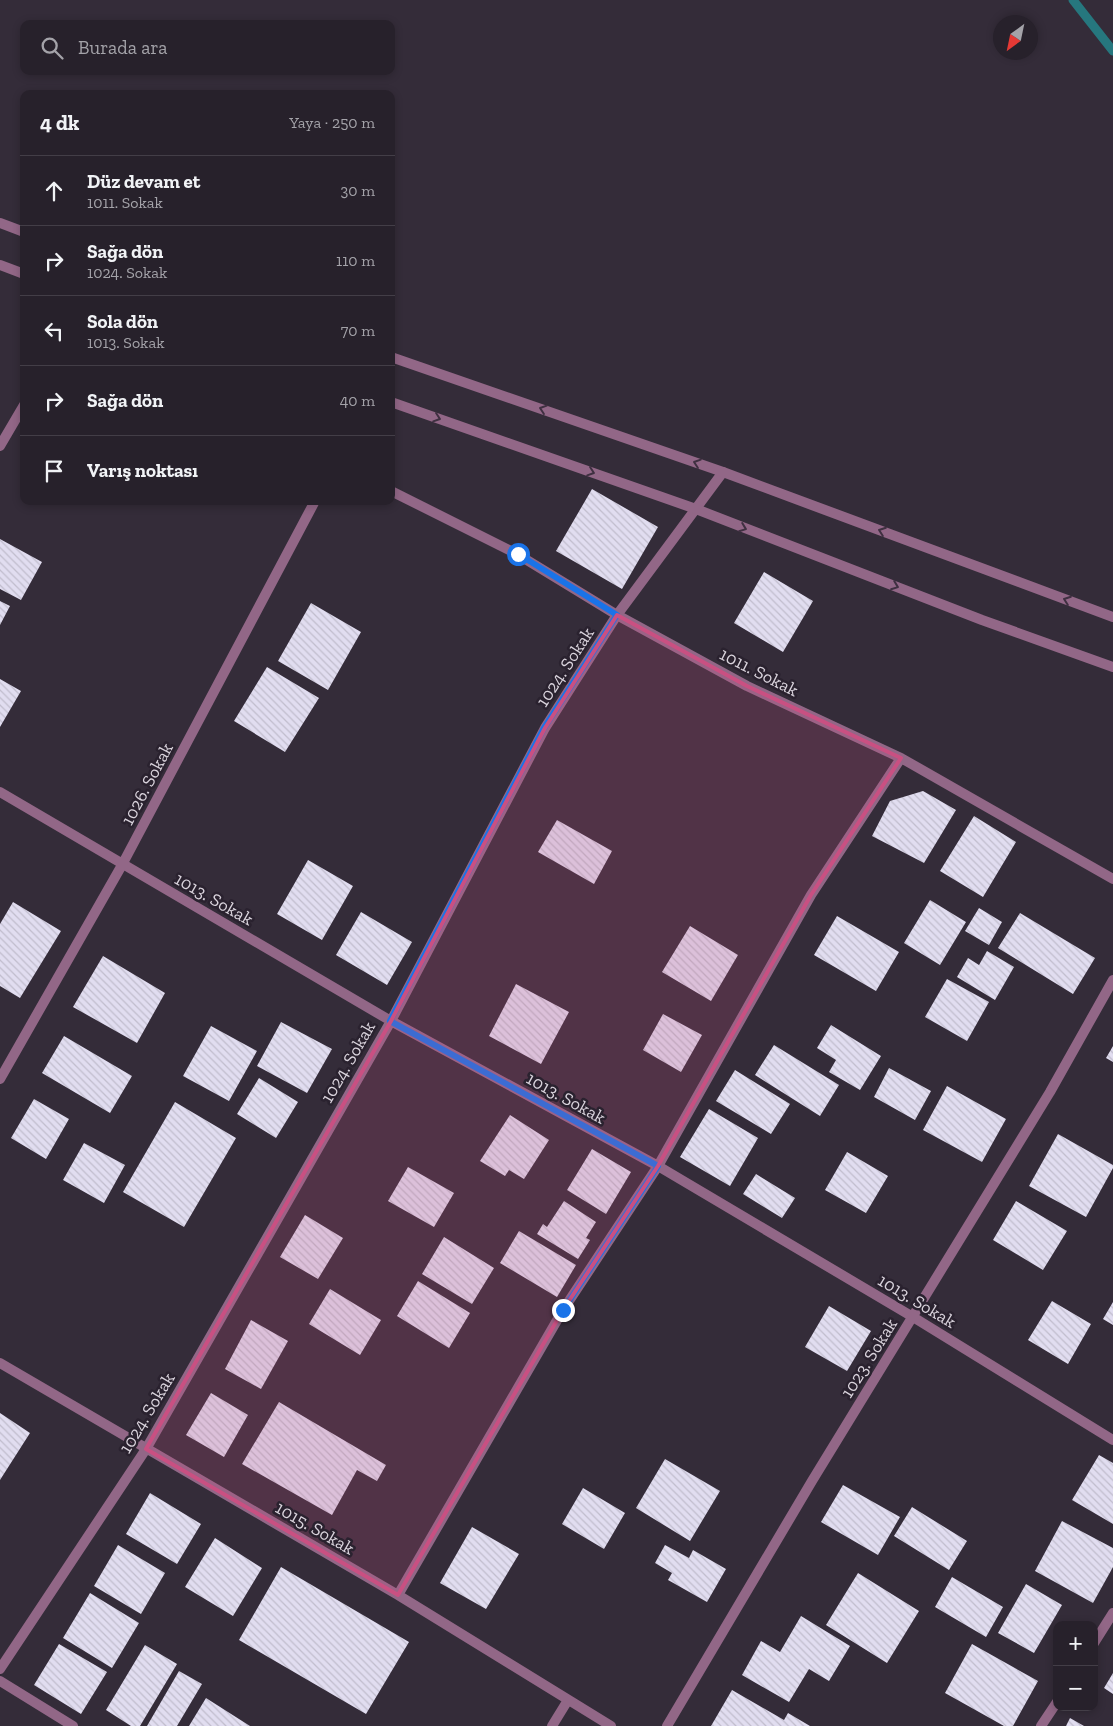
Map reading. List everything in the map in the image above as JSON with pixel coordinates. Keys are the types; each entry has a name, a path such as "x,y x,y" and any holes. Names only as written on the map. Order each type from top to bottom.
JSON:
{"street":[{"path":"0,223 20,230"},
{"path":"0,265 20,272"},
{"path":"395,358 724,472 1113,617"},
{"path":"395,403 696,509 982,620 1113,667"},
{"path":"0,446 20,412"},
{"name":"1024. Sokak","path":"0,1669 146,1449 390,1021 544,728 617,615 724,472"},
{"name":"1011. Sokak","path":"395,493 518,554 617,615 747,686 901,758 1113,879"},
{"name":"1026. Sokak","path":"0,1078 122,865 313,505"},
{"path":"398,1595 563,1310 658,1166 811,895 901,758"},
{"name":"1013. Sokak","path":"0,792 390,1021 658,1166 913,1317 1113,1440"},
{"name":"1023. Sokak","path":"667,1726 812,1481 1050,1092 1113,980"},
{"name":"1015. Sokak","path":"0,1363 398,1595 611,1726"},
{"path":"1098,1637 1113,1613"},
{"path":"0,1682 73,1726"},
{"path":"552,1726 568,1700"},
{"path":"1041,1726 1053,1708"}],"highlighted area":[{"path":"617,615 747,686 901,758 811,895 658,1166 563,1310 398,1595 146,1449 391,1021 545,728"}],"building":[{"path":"592,489 658,527 622,589 556,551"},
{"path":"0,539 42,562 21,600 0,589"},
{"path":"764,572 813,601 783,652 734,623"},
{"path":"0,601 10,606 0,625"},
{"path":"311,603 361,632 328,690 278,661"},
{"path":"267,667 319,698 285,752 234,721"},
{"path":"0,679 21,691 0,727"},
{"path":"923,791 956,810 924,863 872,836 890,801"},
{"path":"974,816 1016,842 983,897 940,871"},
{"path":"557,820 612,851 594,884 538,852"},
{"path":"308,860 353,886 322,940 277,914"},
{"path":"930,900 966,922 940,965 904,943"},
{"path":"13,902 61,931 20,998 0,986 0,924"},
{"path":"979,908 1002,922 989,945 965,931"},
{"path":"361,912 412,942 387,985 336,955"},
{"path":"1020,913 1095,958 1073,994 998,948"},
{"path":"837,916 899,952 876,991 814,955"},
{"path":"690,926 738,955 711,1001 662,972"},
{"path":"987,951 1014,967 995,1000 957,977 968,958 979,965"},
{"path":"103,956 165,993 137,1043 73,1007"},
{"path":"947,979 989,1002 967,1041 925,1017"},
{"path":"516,984 569,1012 541,1064 489,1036"},
{"path":"663,1014 702,1035 681,1072 643,1050"},
{"path":"281,1022 332,1049 307,1093 257,1066"},
{"path":"831,1025 881,1056 860,1090 829,1072 836,1060 817,1048"},
{"path":"211,1026 257,1051 229,1101 183,1076"},
{"path":"64,1036 132,1076 110,1113 42,1073"},
{"path":"774,1045 839,1085 820,1116 755,1075"},
{"path":"1113,1046 1113,1062 1106,1058"},
{"path":"889,1068 931,1091 915,1120 874,1097"},
{"path":"735,1070 790,1104 771,1134 716,1101"},
{"path":"259,1078 298,1102 276,1138 237,1114"},
{"path":"947,1086 1006,1119 982,1162 923,1130"},
{"path":"34,1099 69,1119 46,1159 11,1138"},
{"path":"175,1102 236,1138 184,1227 123,1192"},
{"path":"709,1109 758,1138 730,1186 680,1157"},
{"path":"510,1115 549,1140 524,1179 509,1170 505,1176 480,1161"},
{"path":"1058,1134 1113,1165 1086,1217 1029,1186"},
{"path":"84,1143 125,1165 104,1203 63,1180"},
{"path":"592,1149 631,1172 606,1214 567,1190"},
{"path":"847,1152 888,1176 866,1213 825,1190"},
{"path":"408,1167 454,1193 434,1227 388,1201"},
{"path":"756,1174 795,1198 782,1218 743,1194"},
{"path":"564,1201 596,1222 586,1238 590,1240 578,1259 537,1234 543,1224 547,1227"},
{"path":"1016,1201 1067,1231 1043,1270 993,1240"},
{"path":"305,1215 343,1238 318,1279 280,1257"},
{"path":"519,1231 576,1265 557,1297 500,1263"},
{"path":"444,1237 494,1268 472,1304 422,1274"},
{"path":"418,1281 470,1313 449,1348 397,1316"},
{"path":"330,1289 381,1320 360,1355 309,1324"},
{"path":"1052,1301 1091,1324 1068,1364 1028,1340"},
{"path":"1113,1302 1113,1325 1103,1319"},
{"path":"829,1306 871,1331 847,1371 805,1347"},
{"path":"251,1320 288,1341 261,1389 225,1369"},
{"path":"211,1393 248,1415 224,1457 186,1435"},
{"path":"279,1402 386,1465 377,1481 357,1470 332,1515 242,1464"},
{"path":"0,1413 30,1433 0,1480"},
{"path":"1099,1455 1113,1463 1113,1524 1072,1500"},
{"path":"665,1459 720,1491 690,1541 636,1508"},
{"path":"843,1485 900,1517 878,1555 821,1522"},
{"path":"583,1488 625,1513 604,1549 562,1524"},
{"path":"150,1493 201,1524 177,1564 126,1534"},
{"path":"912,1507 967,1541 949,1570 894,1536"},
{"path":"1062,1521 1113,1548 1113,1567 1093,1603 1035,1571"},
{"path":"472,1527 519,1554 486,1609 440,1583"},
{"path":"215,1538 262,1568 233,1616 185,1587"},
{"path":"118,1545 165,1573 141,1614 94,1586"},
{"path":"665,1545 689,1558 693,1550 726,1569 707,1602 668,1580 672,1573 655,1563"},
{"path":"281,1567 409,1642 366,1714 239,1640"},
{"path":"858,1573 919,1611 887,1663 826,1625"},
{"path":"952,1577 1003,1607 986,1637 935,1607"},
{"path":"1026,1584 1062,1605 1034,1653 998,1633"},
{"path":"90,1593 139,1623 112,1668 63,1638"},
{"path":"801,1616 850,1646 829,1681 809,1669 789,1702 742,1675 761,1641 780,1652"},
{"path":"59,1644 107,1672 81,1714 34,1685"},
{"path":"972,1644 1038,1681 1013,1726 1004,1726 945,1693"},
{"path":"145,1645 177,1664 140,1726 131,1726 106,1710"},
{"path":"179,1671 202,1684 177,1726 147,1726"},
{"path":"1113,1673 1113,1694 1104,1688"},
{"path":"732,1690 784,1720 788,1713 810,1726 711,1726"},
{"path":"206,1698 250,1726 189,1726"},
{"path":"1070,1718 1084,1726 1066,1726"}],"waterway":[{"path":"1073,0 1113,51"}],"route":[{"path":"518,554 617,615 544,728 390,1021 658,1166 563,1310"}]}
